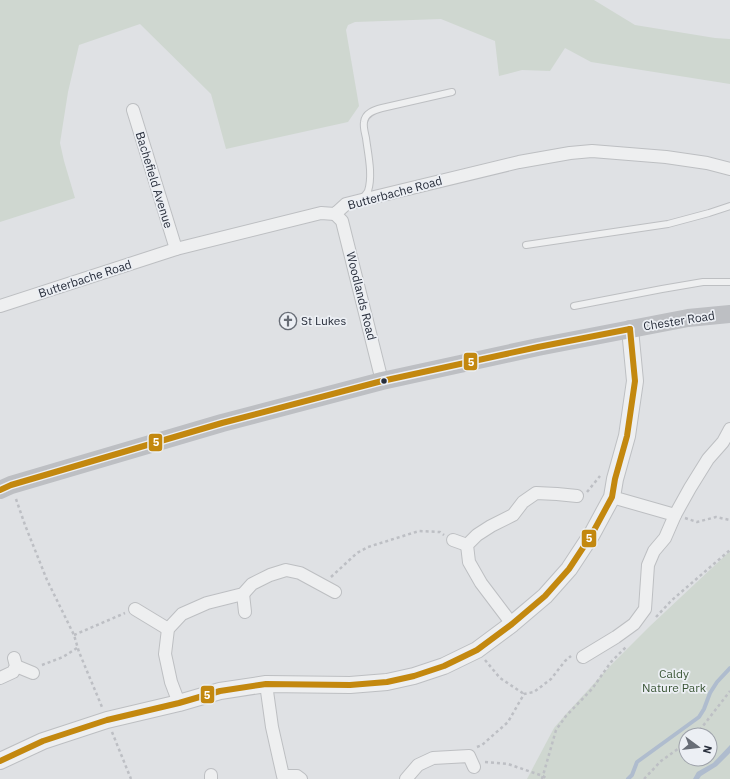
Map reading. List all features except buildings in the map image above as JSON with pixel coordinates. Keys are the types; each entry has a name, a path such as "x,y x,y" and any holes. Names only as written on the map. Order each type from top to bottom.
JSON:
{"main road":[{"name":"Chester Road","path":"6,488 222,423 382,381 538,347 630,329 688,318 730,314"}],"street":[{"name":"Bachefield Avenue","path":"133,110 176,249"},
{"name":"Butterbache Road","path":"0,306 176,249 321,213 335,214 346,204 519,162 570,153 592,152 666,157 707,163 730,169"},
{"name":"Woodlands Road","path":"335,214 342,221 382,381"},
{"path":"0,761 43,741 107,720 179,703 220,691 266,684 350,685 387,682 414,676 444,666 477,650 512,624 545,596 569,569 592,534 612,496 615,478 627,436 635,381 630,329"},
{"path":"583,657 634,624 645,609 648,565 654,551 665,538 675,515 708,459 723,442 730,429"},
{"path":"467,545 477,535 513,515 523,502 536,493 577,496"},
{"path":"612,496 675,515"},
{"path":"453,540 467,545"},
{"path":"467,545 469,562 481,583 512,624"},
{"path":"179,703 171,682 165,654 168,629 182,614 207,603 243,594 252,584 270,575 286,570 300,573 335,592"},
{"path":"243,594 245,612"},
{"path":"135,609 168,629"},
{"path":"0,678 22,666"},
{"path":"266,684 279,778 297,776 302,779"},
{"path":"406,779 418,764 433,758 473,758"}],"lane":[{"path":"362,200 368,192 370,180 370,162 364,128 364,121 367,116 372,111 382,108 452,92"},
{"path":"526,245 668,224 730,206"},
{"path":"574,306 662,288 703,282 730,282"}],"path":[{"path":"577,496 588,492 600,476 615,478"},
{"path":"6,488 25,525 47,580 74,635 77,648 131,779"},
{"path":"675,515 697,522 716,517 730,520"},
{"path":"322,585 357,553 368,547 419,531 440,532 453,540"},
{"path":"656,617 672,600 730,550"},
{"path":"74,635 135,609"},
{"path":"543,777 556,730 566,716 592,689 611,662 628,645"},
{"path":"22,666 35,667 63,657 77,648"},
{"path":"477,650 500,678 524,694 534,692 551,679 565,660 572,655 583,657"},
{"path":"702,727 730,691"},
{"path":"524,694 508,722 482,745 473,758 508,764 547,779"},
{"path":"644,779 661,761 678,749"}],"green space":[{"path":"0,0 594,0 635,25 730,39 730,84 591,62 565,48 550,71 522,70 499,76 495,41 441,19 355,22 348,25 346,30 359,106 348,122 226,149 211,94 140,24 79,45 68,92 60,143 75,198 0,222"},
{"name":"Caldy Nature Park","path":"730,551 730,779 527,779 554,728 612,664"}],"water":[{"path":"730,745 730,753 718,765 718,758"},
{"path":"706,767 715,767 701,776 699,779 693,779 697,772"}],"waterway":[{"path":"628,779 632,775 637,762 699,717 704,709 710,693 717,682 730,668"}],"transit line":[{"name":"5","path":"0,490 11,485 222,423 382,381 538,347 630,329"},
{"name":"5","path":"0,761 43,741 107,720 179,703 220,691 266,684 350,685 387,682 414,676 444,666 477,650 512,624 545,596 569,569 592,534 612,497 615,479 627,436 635,381 630,329"}],"place":[{"name":"St Lukes","path":"288,321"}]}
